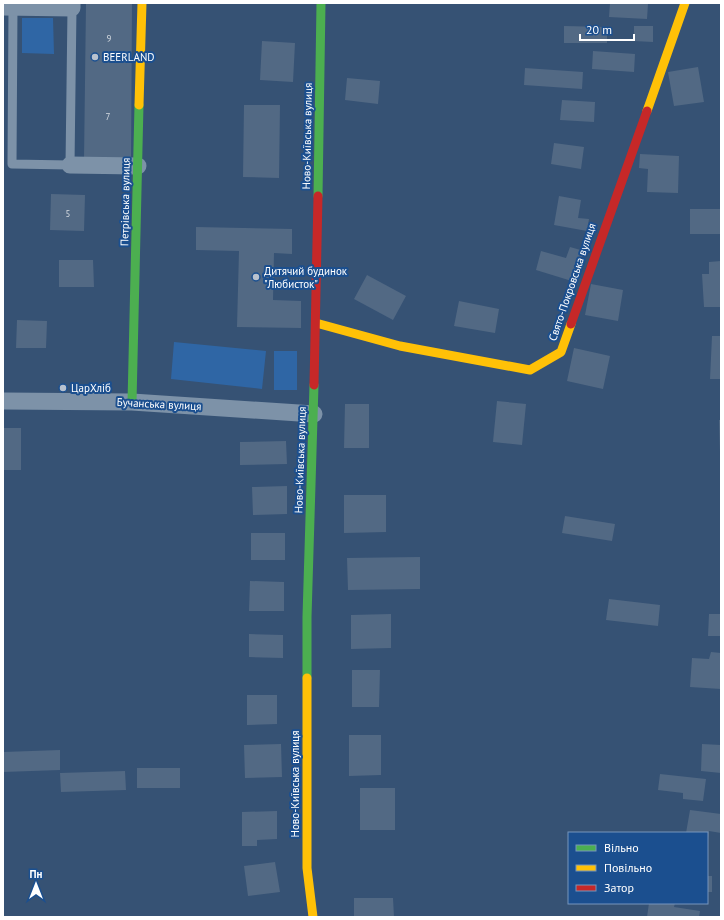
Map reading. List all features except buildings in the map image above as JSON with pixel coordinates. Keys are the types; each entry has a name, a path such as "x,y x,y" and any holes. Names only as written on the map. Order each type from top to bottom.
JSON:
{"street":[{"name":"Петрівська вулиця","path":"132,402 142,3"},
{"name":"Ново-Київська вулиця","path":"313,917 307,868 307,617 314,414 321,3"},
{"name":"Свято-Покровська вулиця","path":"316,323 400,346 530,370 561,352 685,3"},
{"path":"8,7 72,6"},
{"path":"70,165 138,166"},
{"name":"Бучанська вулиця","path":"3,401 132,402 314,414"}],"lane":[{"path":"8,7 12,164 70,165 72,6"}],"shaded area":[{"path":"22,18 53,18 54,54 22,53"},
{"path":"174,342 266,351 262,389 171,379"},
{"path":"274,351 297,351 297,390 274,390"}],"traffic: fast":[{"path":"318,196 321,3"},
{"path":"132,402 139,105"},
{"path":"307,678 307,617 314,385"}],"traffic: slow":[{"path":"139,105 142,3"},
{"path":"647,111 685,3"},
{"path":"316,323 400,346 530,370 561,352 571,324"},
{"path":"307,678 307,868 313,917"}],"traffic: jam":[{"path":"571,324 647,111"},
{"path":"314,385 318,196"}],"place":[{"name":"BEERLAND","path":"95,57"},
{"name":"Дитячий будинок \"Любисток\"","path":"256,277"},
{"name":"ЦарХліб","path":"63,388"}]}
